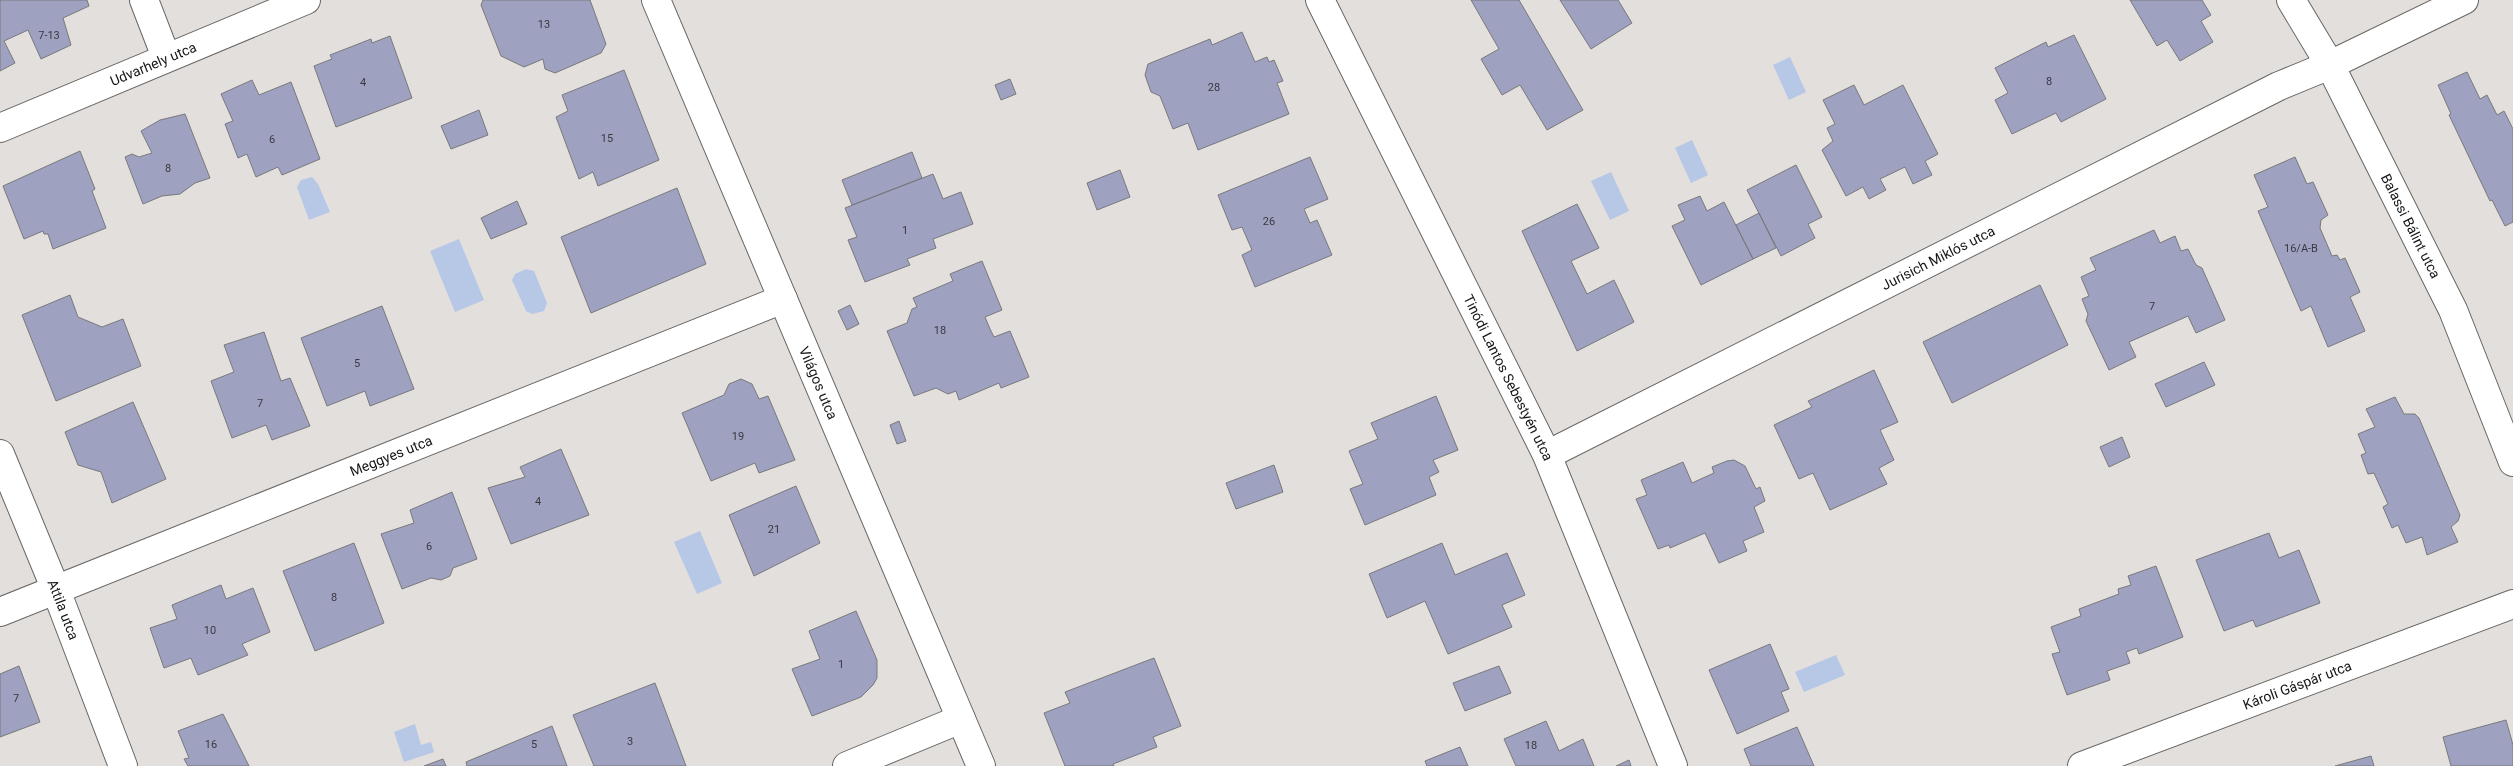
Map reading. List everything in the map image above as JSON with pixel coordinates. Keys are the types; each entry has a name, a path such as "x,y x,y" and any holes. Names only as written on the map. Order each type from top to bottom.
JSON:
{"street":[{"path":"144,0 166,58"},
{"name":"Udvarhely utca","path":"0,128 306,0"},
{"name":"Világos utca","path":"656,0 981,766"},
{"name":"Balassi Bálint utca","path":"2290,0 2330,65 2453,310 2513,462"},
{"name":"Jurisich Miklós utca","path":"1547,455 2279,86 2330,65 2464,0"},
{"name":"Tinódi Lantos Sebestyén utca","path":"1326,2 1547,455 1673,766"},
{"name":"Meggyes utca","path":"0,612 783,299"},
{"name":"Attila utca","path":"0,454 56,590 123,766"},
{"name":"Károli Gáspár utca","path":"2082,766 2513,604"},
{"path":"847,766 961,719"}],"water":[{"path":"1790,57 1806,92 1789,100 1773,65"},
{"path":"1692,140 1708,175 1691,183 1675,148"},
{"path":"1611,172 1629,211 1610,220 1591,181"},
{"path":"312,177 318,184 330,212 309,220 297,187 301,180"},
{"path":"459,239 484,300 455,312 430,251"},
{"path":"526,269 534,271 547,303 544,311 532,314 526,311 512,280 515,274"},
{"path":"700,531 722,583 697,594 674,542"},
{"path":"1836,655 1845,675 1804,692 1795,672"},
{"path":"415,724 421,745 431,742 434,752 404,762 394,732"}],"building":[{"path":"0,0 87,0 89,6 63,18 71,45 41,59 28,30 4,41 15,63 0,71"},
{"path":"483,0 590,0 606,44 601,53 555,73 545,69 543,59 524,67 501,56 481,5"},
{"path":"1471,0 1519,0 1583,110 1547,130 1520,85 1502,95 1481,59 1499,49"},
{"path":"1560,0 1618,0 1632,23 1591,49"},
{"path":"2130,0 2202,0 2211,15 2201,21 2213,42 2180,61 2167,40 2157,46"},
{"path":"1242,32 1255,62 1267,57 1269,62 1274,60 1283,81 1277,83 1289,114 1198,150 1188,123 1173,129 1160,96 1151,92 1145,75 1148,64 1210,39 1212,45"},
{"path":"2074,35 2106,99 2061,122 2056,113 2012,134 1995,100 2008,93 1995,68 2046,42 2048,47"},
{"path":"390,36 412,98 336,127 314,66 332,59 330,55 371,39 372,43"},
{"path":"624,70 659,160 598,186 593,172 579,179 556,117 568,111 562,95"},
{"path":"2467,72 2480,99 2487,95 2497,115 2504,111 2513,129 2513,222 2505,226 2492,200 2490,201 2449,115 2451,114 2438,85"},
{"path":"1010,79 1016,94 1001,100 995,85"},
{"path":"252,80 259,95 291,82 320,159 282,175 278,167 256,177 247,154 238,158 225,124 233,121 221,94"},
{"path":"1854,85 1864,105 1903,85 1938,154 1925,161 1932,175 1913,184 1905,167 1880,179 1886,190 1869,199 1863,187 1846,196 1822,150 1833,141 1827,128 1835,124 1823,100"},
{"path":"479,110 488,135 451,149 441,126"},
{"path":"185,114 210,178 195,183 180,194 162,196 143,204 125,157 132,154 139,157 152,153 141,131 160,120"},
{"path":"80,151 95,189 92,191 106,228 53,249 48,234 44,234 43,231 24,239 3,186"},
{"path":"912,152 922,178 852,205 842,180"},
{"path":"1310,157 1328,199 1304,209 1310,223 1317,220 1332,255 1255,287 1242,255 1252,250 1242,227 1232,230 1218,195"},
{"path":"2295,157 2307,184 2313,182 2328,215 2321,220 2320,228 2332,256 2337,255 2340,260 2345,258 2360,292 2350,297 2365,331 2328,347 2311,306 2301,311 2258,211 2268,207 2254,175"},
{"path":"1796,165 1822,217 1808,224 1815,238 1781,256 1747,190"},
{"path":"1120,170 1130,197 1097,210 1087,183"},
{"path":"933,174 943,199 961,192 973,224 933,239 936,248 907,259 910,265 865,282 848,240 857,237 845,208"},
{"path":"677,188 706,264 591,313 561,237"},
{"path":"1700,196 1707,211 1724,202 1753,259 1701,285 1672,226 1685,220 1678,205"},
{"path":"517,201 527,224 491,239 481,218"},
{"path":"1577,204 1599,248 1571,261 1587,294 1614,280 1634,322 1577,351 1522,231"},
{"path":"1759,213 1776,248 1753,259 1736,225"},
{"path":"2154,230 2160,243 2175,236 2181,251 2188,249 2196,265 2202,268 2225,320 2196,333 2188,316 2129,342 2136,357 2109,370 2086,321 2088,314 2082,299 2089,296 2081,277 2096,270 2090,258"},
{"path":"982,261 1002,310 985,317 994,337 1010,331 1029,377 1001,388 999,383 959,400 956,391 948,394 936,388 914,396 887,331 907,323 912,309 917,307 913,298 953,281 950,274"},
{"path":"2040,285 2068,345 1952,403 1923,342"},
{"path":"70,295 78,317 102,327 123,319 141,366 56,401 22,315"},
{"path":"850,305 859,324 847,330 838,311"},
{"path":"382,306 414,389 370,406 365,391 327,406 301,338"},
{"path":"264,332 281,381 290,378 310,426 272,440 266,425 232,438 211,381 234,372 224,345"},
{"path":"2204,362 2215,385 2166,407 2155,384"},
{"path":"1874,370 1898,422 1880,430 1894,460 1879,468 1887,484 1830,510 1813,473 1799,479 1774,425 1812,407 1808,401"},
{"path":"741,379 752,384 759,399 768,396 795,460 759,473 755,463 711,481 682,413 724,395 729,384"},
{"path":"1436,396 1458,450 1433,460 1439,472 1429,477 1436,495 1365,525 1350,489 1363,484 1349,451 1378,439 1371,423"},
{"path":"2395,397 2404,414 2415,414 2419,418 2460,515 2458,521 2451,527 2458,542 2427,555 2422,537 2406,543 2398,525 2392,528 2383,507 2388,504 2374,473 2368,474 2361,455 2366,453 2358,434 2375,427 2366,409"},
{"path":"133,402 166,479 112,503 101,472 78,465 65,432"},
{"path":"899,421 906,441 897,444 890,425"},
{"path":"2122,437 2130,457 2109,467 2100,447"},
{"path":"561,449 589,515 511,544 488,488 525,477 520,467"},
{"path":"1734,460 1745,466 1756,489 1760,487 1765,501 1754,507 1764,532 1743,541 1747,551 1719,563 1705,533 1670,548 1669,545 1658,549 1636,499 1647,495 1641,480 1683,462 1692,483 1714,473 1712,467"},
{"path":"1274,465 1283,492 1236,509 1226,483"},
{"path":"796,486 820,543 754,576 729,515"},
{"path":"452,492 477,559 453,568 450,576 441,580 431,578 402,589 381,534 414,523 410,510"},
{"path":"2269,533 2279,558 2299,550 2320,603 2256,627 2253,620 2224,631 2196,560"},
{"path":"354,543 384,623 315,651 283,571"},
{"path":"1442,543 1455,575 1507,553 1525,595 1502,605 1512,627 1448,654 1425,601 1387,618 1369,574"},
{"path":"2156,566 2183,637 2139,654 2137,648 2126,652 2130,663 2107,671 2110,680 2067,695 2052,654 2060,652 2051,627 2081,616 2079,609 2119,594 2118,589 2131,585 2128,576"},
{"path":"221,585 226,599 253,588 270,632 242,644 248,655 198,675 191,658 164,668 150,628 177,619 172,605"},
{"path":"856,611 877,660 877,678 861,697 812,716 792,669 820,659 809,631"},
{"path":"1770,644 1789,689 1781,692 1789,711 1737,734 1709,670"},
{"path":"1154,658 1181,726 1153,737 1157,747 1113,764 1114,766 1065,766 1044,713 1070,703 1065,692"},
{"path":"19,666 40,722 0,737 0,674"},
{"path":"1499,666 1511,693 1465,711 1453,683"},
{"path":"655,683 686,766 594,766 573,715"},
{"path":"223,714 249,766 188,766 184,759 189,758 178,731"},
{"path":"2506,720 2513,745 2513,766 2451,766 2443,737"},
{"path":"1546,721 1559,751 1583,739 1594,766 1516,766 1504,739"},
{"path":"552,726 567,766 467,766 466,762"},
{"path":"1797,727 1814,766 1751,766 1744,749"},
{"path":"1460,747 1468,766 1427,766 1425,761"},
{"path":"2371,756 2374,766 2335,766"},
{"path":"443,759 446,766 424,766"},
{"path":"1629,760 1631,766 1616,766"}]}
